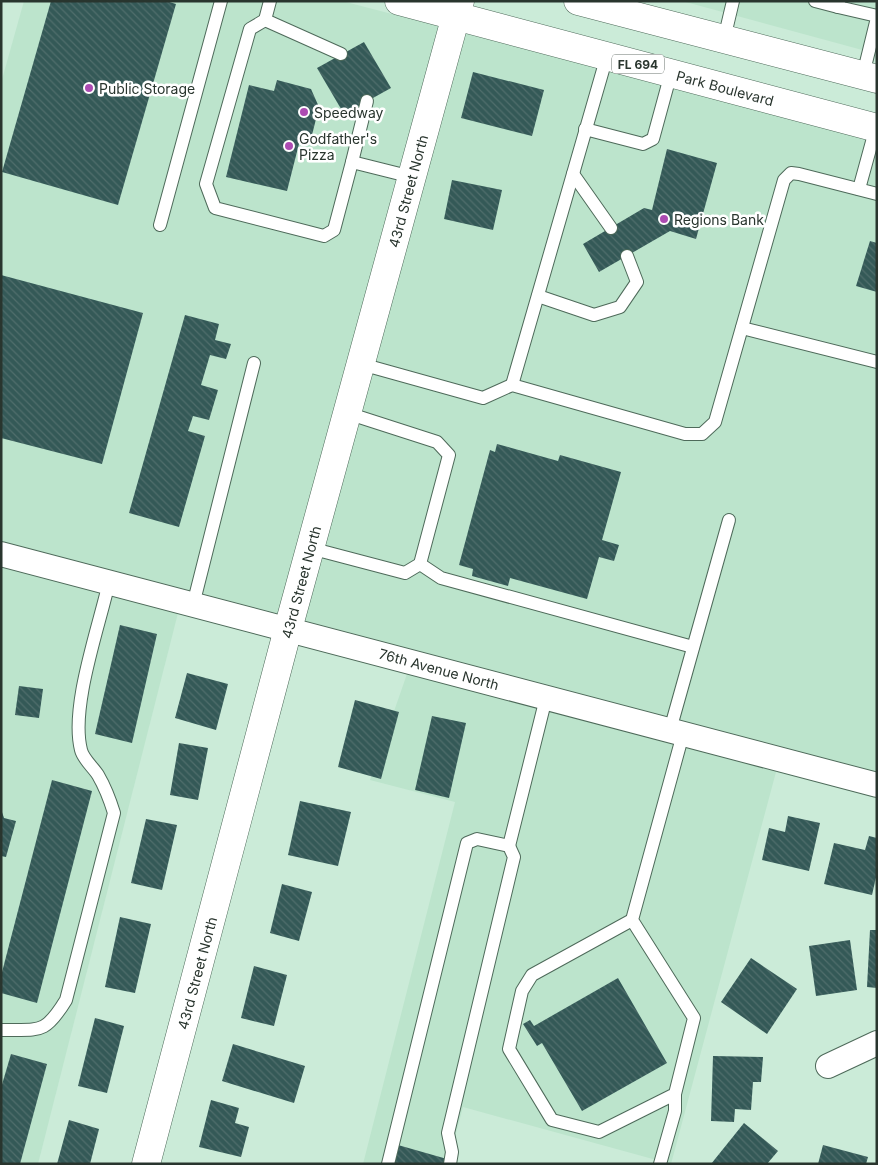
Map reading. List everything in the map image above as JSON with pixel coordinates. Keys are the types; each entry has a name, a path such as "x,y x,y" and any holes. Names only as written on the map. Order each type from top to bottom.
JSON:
{"street":[{"name":"Park Boulevard","path":"399,1 458,9 607,56 876,128"},
{"path":"596,3 870,77"},
{"name":"43rd Street North","path":"146,1164 310,548 458,9"},
{"name":"76th Avenue North","path":"1,554 877,785"},
{"path":"828,1066 877,1044"}],"lane":[{"path":"160,225 221,1"},
{"path":"270,1 265,20 250,29 206,184 216,208 324,236 334,230 367,101"},
{"path":"724,39 733,1"},
{"path":"815,1 839,4 877,17 870,77"},
{"path":"265,20 341,54"},
{"path":"512,385 607,56"},
{"path":"585,129 643,144 653,139 671,73"},
{"path":"859,189 876,128"},
{"path":"352,162 412,177"},
{"path":"361,364 483,398 512,385 685,434 702,434 715,422 784,180 791,173 799,174 877,194"},
{"path":"573,174 611,228"},
{"path":"538,296 594,315 620,306 637,282 627,256"},
{"path":"742,328 877,362"},
{"path":"193,605 254,363"},
{"path":"310,548 405,573 420,564 449,455 437,442 347,414"},
{"path":"660,1164 675,1111 675,1094 694,1018 632,920 677,732 693,647 729,520"},
{"path":"420,564 441,578 693,647"},
{"path":"1,1030 39,1030 55,1019 66,1000 114,814 109,797 98,775 81,752 77,727 85,681 110,582"},
{"path":"450,1164 452,1152 448,1133 512,876 514,857 509,846 546,698"},
{"path":"388,1164 467,843 477,839 509,846"},
{"path":"632,920 532,975 522,991 509,1049 552,1120 599,1132 675,1094"}],"shaded area":[{"path":"24,1 342,1 442,27 280,614 1,541 1,83"},
{"path":"682,1 877,1 877,54"},
{"path":"463,33 877,142 877,772 302,620"},
{"path":"1,567 178,613 38,1164 1,1164"},
{"path":"407,674 877,798 776,772 671,1164 463,1107 448,1164 363,1164 455,802 370,780"}],"building":[{"name":"Public Storage","path":"51,1 166,1 176,4 118,205 2,172"},
{"path":"364,42 391,88 344,114 317,68"},
{"path":"473,72 544,90 532,136 461,118"},
{"path":"277,80 311,89 319,107 311,139 301,136 287,191 226,177 249,85 274,91"},
{"name":"Regions Bank","path":"667,149 717,163 696,239 670,231 599,272 583,244 644,208 652,210"},
{"path":"452,180 502,190 493,230 444,219"},
{"path":"870,241 877,243 877,292 856,286"},
{"path":"1,275 143,313 102,464 1,438"},
{"path":"185,315 219,324 215,340 231,344 226,359 210,355 201,385 218,390 209,420 193,416 188,431 205,436 179,527 129,513"},
{"path":"497,444 558,461 560,455 621,472 602,540 619,545 614,561 599,557 587,599 510,578 508,586 472,576 473,569 459,565 490,450 495,452"},
{"path":"120,625 157,634 132,743 95,734"},
{"path":"187,673 228,684 216,730 175,718"},
{"path":"19,686 43,689 39,718 15,715"},
{"path":"355,700 399,712 381,779 338,767"},
{"path":"432,716 466,723 449,798 415,790"},
{"path":"179,743 208,748 198,800 170,795"},
{"path":"52,780 92,791 37,1003 1,993 1,976"},
{"path":"300,801 351,812 338,866 288,855"},
{"path":"1,809 4,818 16,821 6,857 1,856"},
{"path":"788,816 820,823 809,871 762,860 769,828 785,832"},
{"path":"146,819 177,825 162,890 131,883"},
{"path":"869,836 877,838 877,873 872,895 824,884 834,843 865,850"},
{"path":"282,884 312,892 299,941 270,933"},
{"path":"120,917 151,924 135,993 105,987"},
{"path":"870,930 877,930 877,988 867,987"},
{"path":"850,940 857,990 816,996 809,946"},
{"path":"751,958 797,989 767,1034 721,1002"},
{"path":"254,966 287,975 274,1026 241,1018"},
{"path":"618,978 667,1063 582,1111 542,1043 537,1046 523,1024 530,1020 534,1026"},
{"path":"95,1018 124,1026 107,1093 78,1086"},
{"path":"233,1044 305,1066 294,1103 222,1081"},
{"path":"11,1054 47,1064 20,1164 1,1164 1,1088"},
{"path":"713,1056 763,1057 761,1082 753,1082 751,1110 735,1109 734,1122 711,1121"},
{"path":"211,1100 239,1108 235,1123 249,1127 241,1157 199,1147"},
{"path":"69,1120 99,1129 90,1164 57,1164"},
{"path":"744,1123 778,1151 767,1164 711,1164"},
{"path":"398,1145 447,1159 446,1164 393,1164"},
{"path":"823,1145 868,1157 866,1164 818,1164"}],"place":[{"name":"Public Storage","path":"89,88"},
{"name":"Speedway","path":"304,112"},
{"name":"Godfather's Pizza","path":"289,146"},
{"name":"Regions Bank","path":"664,219"}]}
